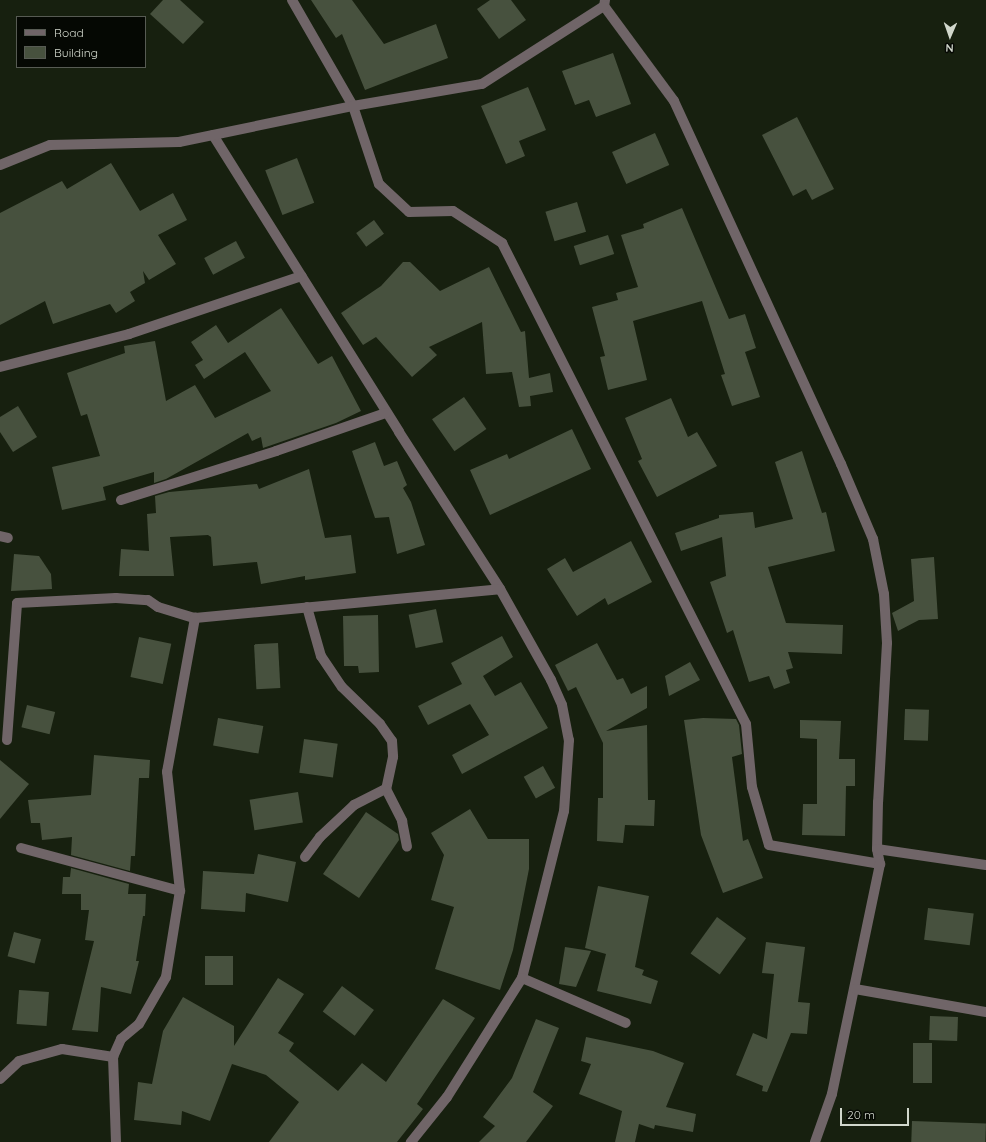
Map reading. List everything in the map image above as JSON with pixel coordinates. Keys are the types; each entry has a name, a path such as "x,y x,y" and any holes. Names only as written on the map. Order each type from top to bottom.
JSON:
{"street":[{"path":"292,0 354,106 379,184 409,212 453,211 502,243 746,724 752,787 769,845 880,864"},
{"path":"0,165 50,145 179,142 354,106 482,84 604,3 674,101 841,464 873,539 884,594 887,643 877,849 880,864 832,1094 815,1142"},
{"path":"213,135 386,413 500,588 551,680 562,705 569,740 564,811 522,978 447,1097 411,1142"},
{"path":"0,367 129,334 301,276"},
{"path":"121,500 276,451 386,413"},
{"path":"6,740 17,603 116,598 148,600 158,607 195,618 500,588"},
{"path":"307,607 321,656 342,687 380,724 392,741 393,757 386,789 402,821 407,847"},
{"path":"116,1142 113,1057 121,1039 139,1024 166,977 180,891 167,772 195,618"},
{"path":"305,857 320,837 354,805 386,789"},
{"path":"21,848 180,891"},
{"path":"877,849 986,865"},
{"path":"522,978 626,1023"},
{"path":"855,989 986,1012"},
{"path":"0,1079 19,1061 62,1049 113,1057"}],"building":[{"path":"163,0 180,0 204,22 183,44 150,14"},
{"path":"311,0 352,0 384,44 436,24 448,58 365,90 342,34 336,38"},
{"path":"490,0 511,0 526,20 499,39 477,9"},
{"path":"613,53 631,104 596,117 589,100 575,105 562,71"},
{"path":"528,87 546,130 519,141 525,156 506,164 481,106"},
{"path":"797,117 834,189 812,200 806,189 793,196 762,135"},
{"path":"655,133 669,165 626,184 612,152"},
{"path":"297,158 314,203 282,215 265,170"},
{"path":"111,163 140,211 173,193 187,220 158,235 176,264 149,280 143,271 145,283 130,292 135,301 116,313 110,304 53,324 45,301 0,325 0,213 62,181 67,189"},
{"path":"577,202 586,232 555,241 545,212"},
{"path":"682,208 729,319 745,314 756,348 745,352 760,397 732,406 721,375 725,374 702,301 633,321 647,380 608,390 600,357 605,356 592,307 618,300 616,293 638,287 621,235 644,228 643,224"},
{"path":"374,220 384,234 366,247 356,233"},
{"path":"608,235 614,254 580,265 574,246"},
{"path":"236,241 245,258 213,275 204,258"},
{"path":"403,262 410,262 440,291 489,267 521,332 525,331 529,378 550,373 553,392 530,396 531,406 519,407 512,372 486,374 482,322 429,347 437,355 412,377 376,337 363,345 341,313 381,286"},
{"path":"281,308 318,364 332,356 361,411 336,423 263,448 261,437 252,441 248,433 166,479 154,483 154,472 103,487 106,500 62,510 52,467 100,456 87,414 81,416 67,373 125,353 124,346 155,341 166,401 195,385 215,418 271,391 245,352 204,379 195,365 203,360 191,342 216,325 228,343"},
{"path":"464,397 486,429 454,451 432,419"},
{"path":"671,398 688,437 697,432 717,466 657,497 638,461 642,459 625,418"},
{"path":"18,406 37,437 13,452 0,432 0,417"},
{"path":"572,429 591,469 490,515 470,470 507,454 509,459"},
{"path":"375,442 384,466 397,461 407,485 403,488 411,502 425,545 397,554 389,517 375,518 352,451"},
{"path":"802,451 822,513 826,512 835,551 768,567 786,623 843,625 842,654 788,652 793,668 786,670 790,683 774,689 769,676 749,682 733,630 727,633 710,582 726,576 722,537 681,551 675,533 719,518 719,515 753,512 755,528 793,519 775,462"},
{"path":"309,469 325,538 351,535 356,573 305,580 305,576 261,584 257,562 213,566 211,537 208,535 170,537 174,576 119,576 121,549 149,551 147,514 156,513 155,496 169,492 257,484 259,489"},
{"path":"631,541 652,582 608,605 605,598 577,616 547,569 565,558 573,572"},
{"path":"14,554 39,556 51,574 52,589 11,591"},
{"path":"934,557 938,619 919,620 898,631 892,613 914,601 911,559"},
{"path":"436,609 443,642 416,648 409,615"},
{"path":"378,615 379,672 359,673 358,666 344,666 343,616"},
{"path":"502,636 513,657 483,676 495,696 521,682 548,728 462,774 452,755 489,735 470,704 428,725 418,706 462,684 451,663"},
{"path":"139,637 171,644 163,684 130,677"},
{"path":"278,643 280,688 256,689 254,644"},
{"path":"597,643 617,680 623,678 631,694 647,686 647,708 606,731 647,725 648,800 655,800 654,826 625,825 623,843 597,841 598,798 603,798 603,743 576,687 568,691 555,665"},
{"path":"690,662 700,680 669,696 665,676"},
{"path":"27,705 55,712 50,734 21,727"},
{"path":"905,709 929,710 928,741 904,740"},
{"path":"218,718 263,726 258,754 213,746"},
{"path":"703,718 736,719 739,725 742,754 732,757 743,841 748,839 763,878 723,893 701,835 684,720"},
{"path":"800,720 841,721 839,759 855,759 855,786 846,786 845,836 802,835 803,804 817,804 817,739 800,738"},
{"path":"304,739 338,744 333,777 299,773"},
{"path":"94,755 150,760 149,778 139,778 135,856 131,856 130,871 71,855 72,837 42,840 40,823 31,823 28,800 91,795"},
{"path":"0,760 29,784 0,819"},
{"path":"543,766 555,788 536,799 524,777"},
{"path":"298,792 303,823 254,830 250,800"},
{"path":"470,809 488,839 529,839 529,869 513,950 500,990 435,969 454,907 431,900 444,855 431,833"},
{"path":"366,812 398,834 399,840 359,898 323,874"},
{"path":"258,854 296,862 288,902 246,893 245,912 201,909 203,871 254,874"},
{"path":"71,868 129,884 128,894 146,894 145,916 143,916 136,961 139,961 131,994 101,987 98,1032 72,1030 94,941 85,940 89,910 81,910 81,894 62,894 63,877 70,877"},
{"path":"598,886 649,896 635,967 644,970 642,975 658,981 651,1004 597,991 606,954 585,948"},
{"path":"928,908 974,914 970,945 924,940"},
{"path":"717,917 746,938 720,975 691,953"},
{"path":"14,932 41,939 35,963 8,956"},
{"path":"766,942 805,947 798,1002 810,1003 807,1034 791,1033 767,1092 762,1091 763,1086 736,1075 753,1033 767,1039 774,974 762,973"},
{"path":"565,947 591,951 576,987 559,984"},
{"path":"205,956 233,956 233,985 205,985"},
{"path":"278,978 304,994 278,1033 294,1043 289,1051 338,1091 362,1063 386,1082 443,999 475,1018 417,1104 423,1109 397,1142 269,1142 299,1102 266,1075 232,1064 210,1121 182,1111 181,1125 134,1120 138,1082 152,1084 163,1031 183,997 234,1026 234,1046"},
{"path":"342,986 374,1010 355,1036 323,1012"},
{"path":"19,990 49,992 47,1026 17,1024"},
{"path":"930,1016 958,1017 957,1041 929,1040"},
{"path":"536,1019 559,1028 533,1092 553,1106 526,1142 479,1142 495,1126 483,1117 512,1078"},
{"path":"586,1037 653,1051 684,1063 666,1107 696,1114 693,1132 655,1125 654,1129 639,1124 635,1142 615,1142 622,1111 579,1094 591,1064 581,1061"},
{"path":"913,1043 932,1043 932,1083 913,1083"},
{"path":"912,1121 986,1124 985,1142 911,1142"}]}
